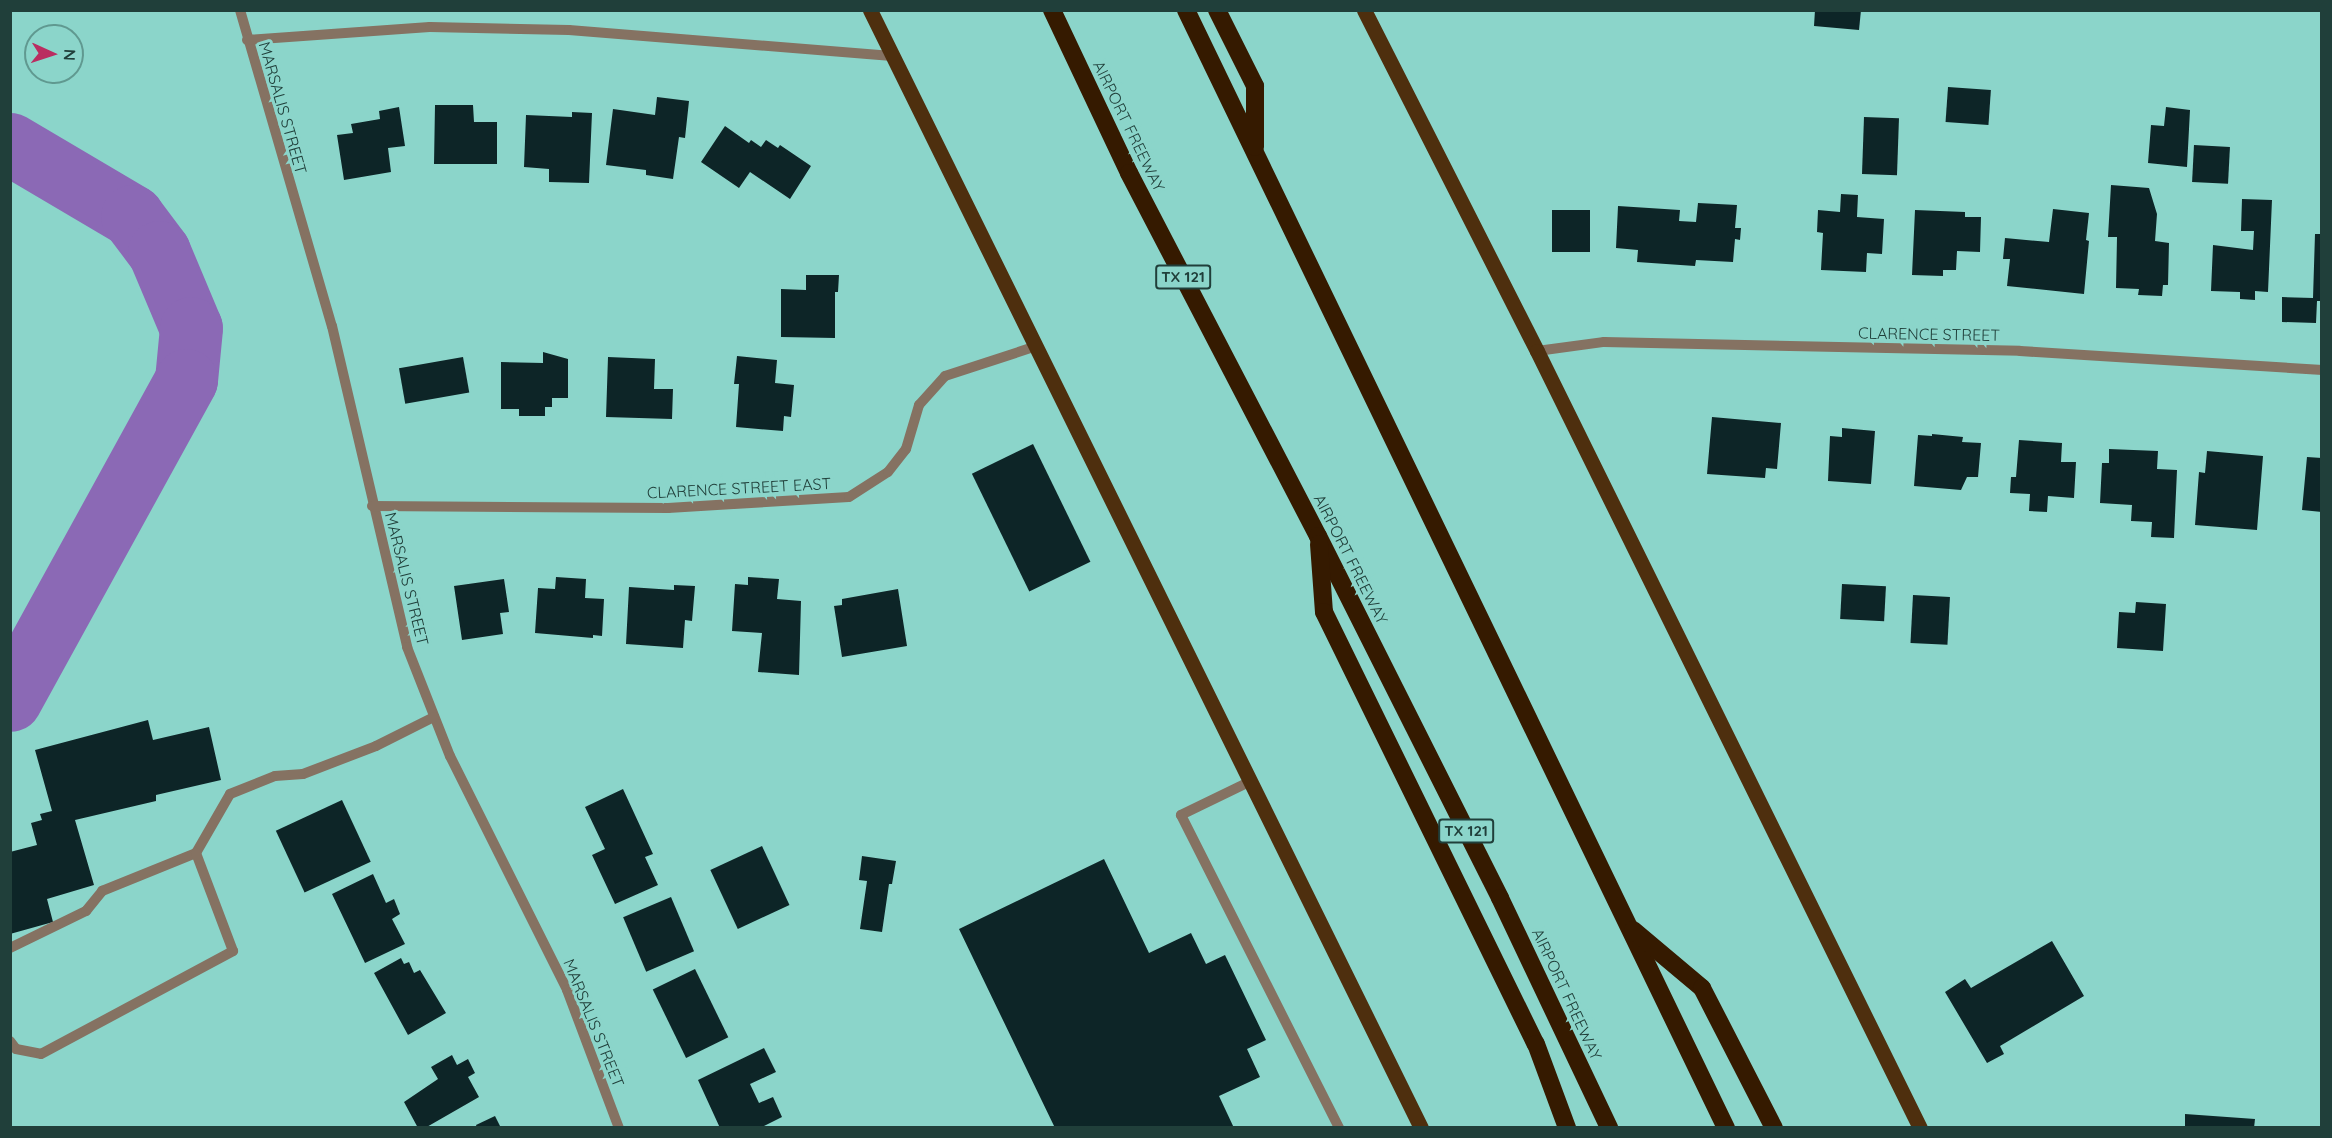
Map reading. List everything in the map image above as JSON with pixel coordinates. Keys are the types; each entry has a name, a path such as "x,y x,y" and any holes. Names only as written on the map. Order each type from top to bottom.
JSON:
{"highway":[{"name":"AIRPORT FREEWAY","path":"1052,10 1129,173 1318,536 1500,898 1609,1128"},
{"path":"1186,10 1726,1128"},
{"path":"1217,10 1255,86 1255,152"},
{"path":"1318,536 1324,612 1536,1044 1567,1128"},
{"path":"1628,926 1702,988 1774,1128"}],"main road":[{"path":"870,10 1421,1128"},
{"path":"1364,10 1537,351 1920,1128"}],"street":[{"name":"MARSALIS STREET","path":"240,10 332,326 372,506 407,647 450,756 567,990 619,1128"},
{"path":"248,40 430,27 558,29 892,56"},
{"name":"CLARENCE STREET","path":"1537,351 1604,342 1996,350 2322,370"},
{"name":"CLARENCE STREET EAST","path":"372,506 668,508 849,497 888,472 906,449 919,405 945,376 1037,346"},
{"path":"10,948 86,911 102,891 196,853 230,794 275,776 303,774 314,770 376,746 434,717"},
{"path":"1251,781 1181,815 1339,1128"},
{"path":"10,1041 16,1049 41,1054 233,951 196,853"}],"building":[{"path":"1815,10 1861,10 1859,30 1814,26"},
{"path":"1948,87 1991,90 1988,125 1946,122"},
{"path":"657,97 689,101 685,138 679,137 673,179 646,175 646,170 606,165 613,109 655,115"},
{"path":"435,105 473,105 474,122 497,122 497,164 434,164"},
{"path":"399,107 405,146 388,148 391,172 344,180 337,135 353,133 351,124 380,119 379,111"},
{"path":"2166,107 2190,110 2187,167 2148,163 2151,125 2164,126"},
{"path":"572,112 592,113 589,183 549,182 549,169 524,167 526,115 572,117"},
{"path":"1864,117 1899,118 1897,175 1862,174"},
{"path":"725,126 749,143 751,140 761,147 766,140 778,148 780,145 811,166 790,199 750,172 739,188 701,162"},
{"path":"2194,145 2230,147 2228,184 2192,182"},
{"path":"2111,185 2149,188 2157,214 2155,241 2169,243 2168,285 2163,285 2162,296 2138,295 2139,289 2116,288 2117,237 2108,237"},
{"path":"1841,194 1858,195 1857,217 1884,219 1882,254 1867,253 1866,272 1821,270 1823,233 1817,232 1818,210 1840,212"},
{"path":"2242,199 2272,200 2268,292 2255,291 2255,300 2240,299 2240,292 2211,291 2213,245 2253,250 2254,231 2241,231"},
{"path":"1698,203 1737,205 1735,228 1741,228 1740,240 1735,239 1733,262 1696,260 1695,266 1637,262 1638,250 1616,248 1618,206 1680,210 1679,221 1696,222"},
{"path":"2053,209 2089,213 2084,294 2007,286 2010,259 2003,259 2005,238 2049,242"},
{"path":"1552,210 1590,210 1590,252 1552,252"},
{"path":"1915,210 1965,212 1965,217 1981,217 1980,252 1957,251 1956,270 1943,270 1943,276 1912,275"},
{"path":"2315,234 2322,234 2322,301 2317,301 2316,323 2282,322 2282,297 2313,298"},
{"path":"806,275 839,275 838,292 835,292 835,338 781,337 781,289 806,290"},
{"path":"543,352 568,359 568,398 552,398 552,407 545,407 545,416 519,416 519,409 501,409 501,362 543,363"},
{"path":"737,356 777,360 775,383 794,385 791,417 784,416 783,431 736,427 739,384 734,384"},
{"path":"463,357 469,392 405,404 399,368"},
{"path":"608,357 655,359 654,389 673,389 672,419 606,417"},
{"path":"1712,417 1781,423 1777,469 1766,468 1765,478 1707,474"},
{"path":"1842,428 1875,431 1871,484 1828,481 1830,436 1842,437"},
{"path":"1932,434 1963,437 1962,442 1981,443 1978,477 1967,477 1961,490 1914,486 1918,435 1932,436"},
{"path":"2019,440 2062,443 2061,462 2076,462 2074,498 2048,496 2047,512 2029,511 2030,494 2010,493 2011,477 2016,477"},
{"path":"1033,444 1090,562 1029,592 972,474"},
{"path":"2109,449 2158,451 2157,469 2177,470 2174,538 2151,537 2152,522 2131,521 2132,505 2100,503 2102,463 2109,463"},
{"path":"2207,451 2263,456 2257,530 2195,525 2199,472 2205,473"},
{"path":"2307,457 2322,458 2322,512 2302,510"},
{"path":"556,577 586,579 585,598 604,599 602,636 593,635 593,638 535,633 538,588 555,589"},
{"path":"748,577 779,579 777,599 801,601 799,675 758,672 762,633 732,631 735,584 748,585"},
{"path":"504,579 509,612 500,613 503,634 462,640 454,586"},
{"path":"1842,584 1886,586 1884,621 1840,619"},
{"path":"674,585 695,586 692,621 685,620 683,648 626,644 629,587 674,590"},
{"path":"898,589 907,646 842,657 834,606 842,605 842,599"},
{"path":"1913,595 1950,597 1947,645 1910,643"},
{"path":"2136,602 2166,604 2163,651 2117,648 2119,612 2135,613"},
{"path":"148,720 153,740 209,727 221,780 156,795 156,801 75,820 94,885 47,899 53,922 10,934 10,852 37,845 31,823 42,820 40,814 52,811 35,750"},
{"path":"623,789 653,854 645,857 658,885 615,904 592,855 605,849 585,807"},
{"path":"342,800 371,862 305,892 276,831"},
{"path":"762,846 789,905 738,929 710,870"},
{"path":"862,856 896,861 892,884 889,884 882,932 860,929 867,881 859,880"},
{"path":"1104,859 1149,953 1191,933 1206,964 1225,955 1266,1040 1247,1049 1260,1077 1219,1096 1234,1128 1055,1128 959,929"},
{"path":"373,874 386,903 394,899 400,914 392,919 405,944 365,963 332,894"},
{"path":"671,897 694,951 646,972 623,917"},
{"path":"2052,941 2084,996 2000,1046 2004,1054 1987,1063 1945,992 1965,979 1971,988"},
{"path":"401,958 404,964 409,962 414,973 420,970 446,1013 408,1035 374,973"},
{"path":"695,969 728,1037 686,1058 653,990"},
{"path":"764,1048 776,1072 750,1084 759,1103 773,1097 782,1117 760,1128 720,1128 698,1080"},
{"path":"452,1055 457,1065 468,1059 475,1073 468,1077 479,1097 425,1128 418,1128 404,1102 438,1079 431,1067"},
{"path":"2185,1114 2255,1119 2254,1128 2185,1128"},
{"path":"495,1116 501,1128 477,1128 476,1125"}],"waterway":[{"path":"10,144 132,216 159,252 191,328 186,380 10,700"}]}
